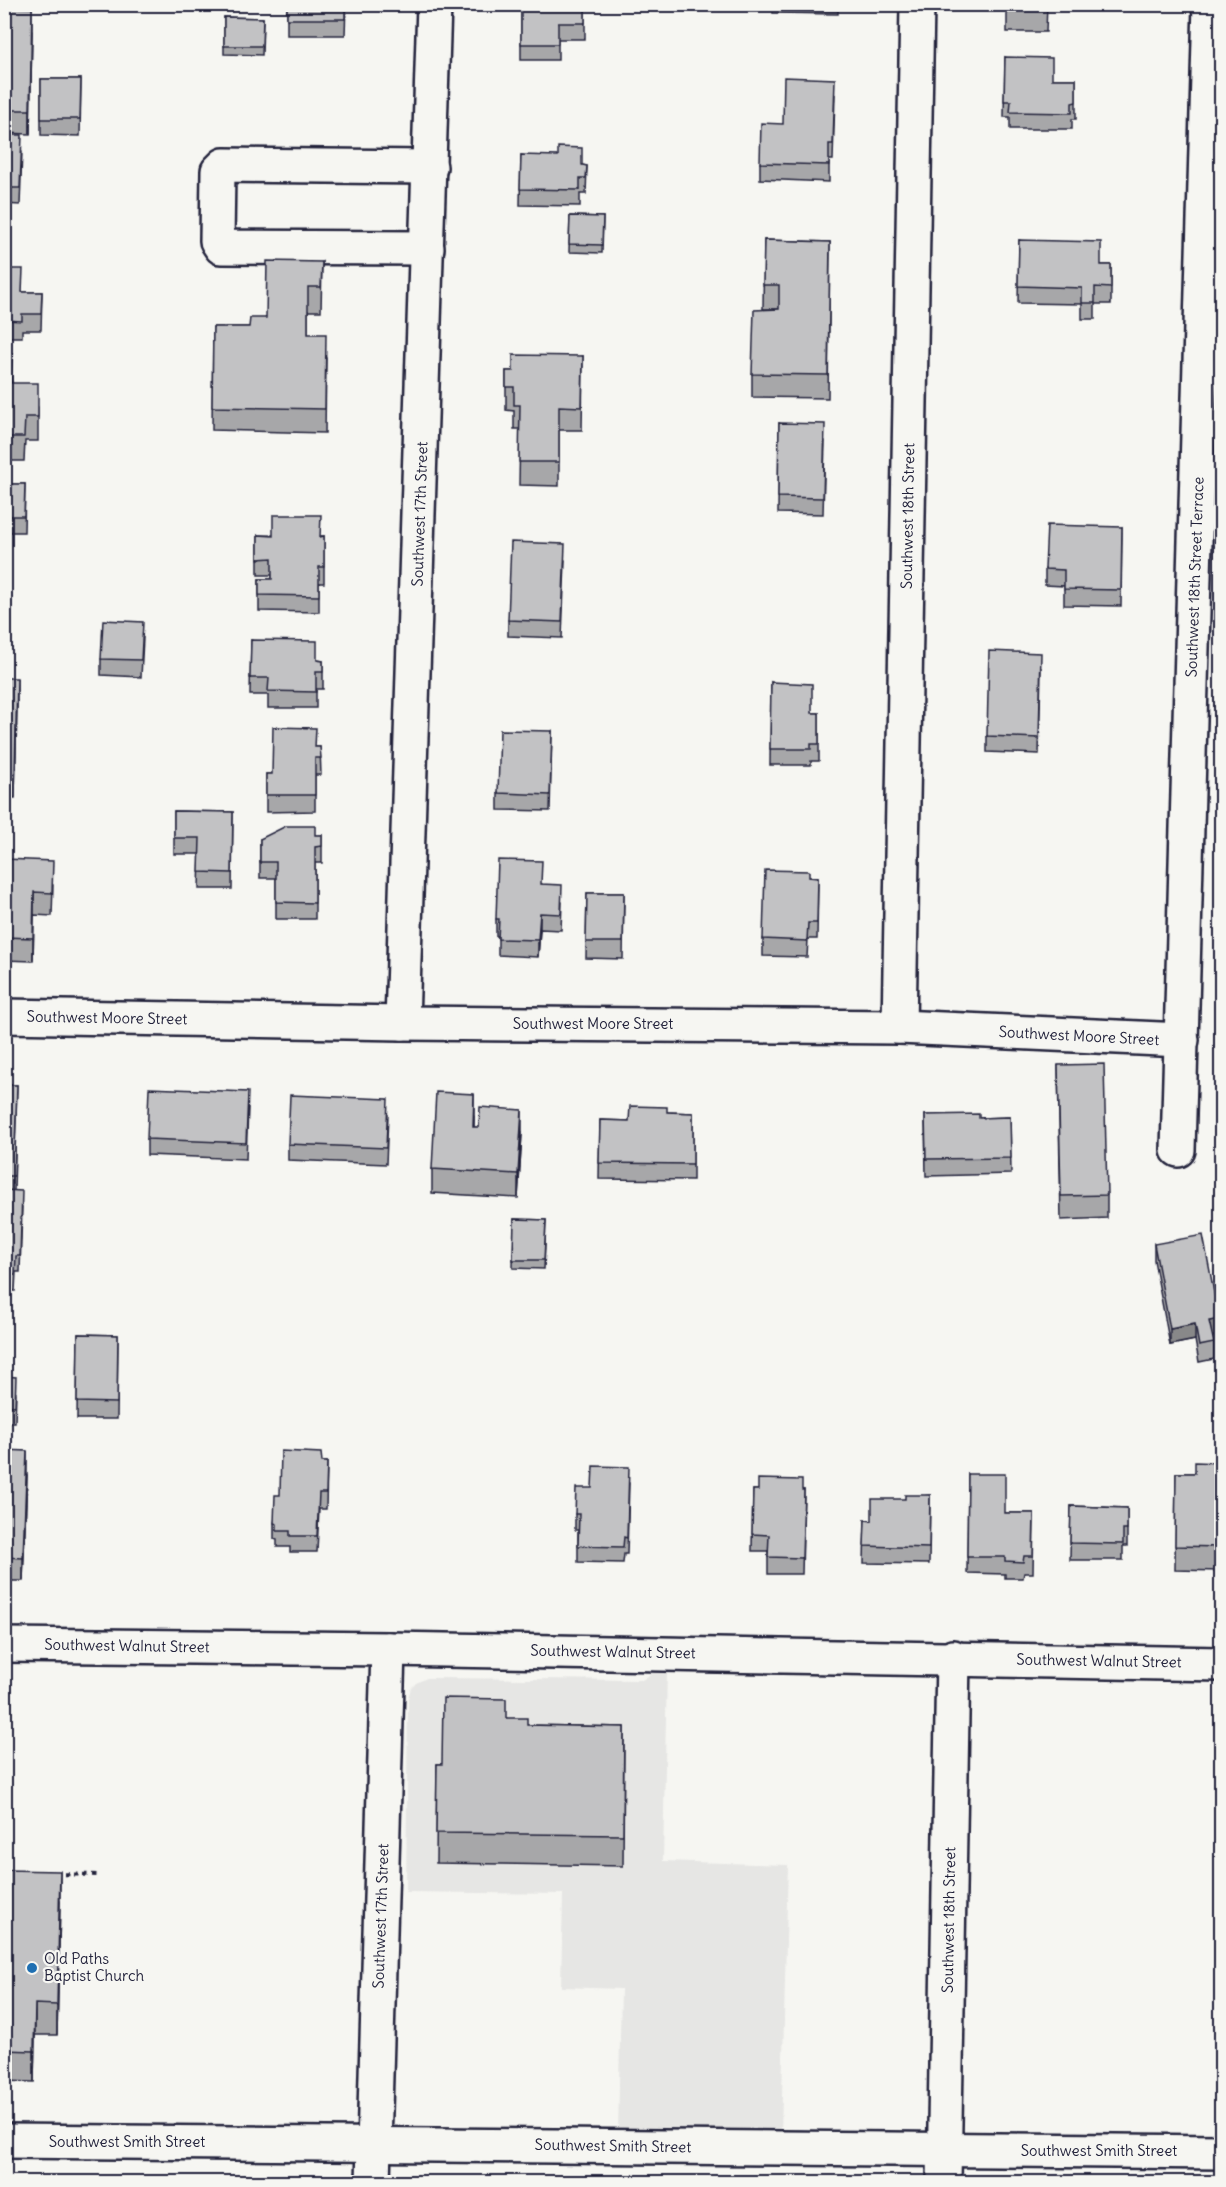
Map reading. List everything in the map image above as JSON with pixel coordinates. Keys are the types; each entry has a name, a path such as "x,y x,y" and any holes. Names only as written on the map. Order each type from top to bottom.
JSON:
{"street":[{"name":"Southwest 17th Street","path":"402,1023 434,4"},
{"name":"Southwest 18th Street","path":"899,1027 917,4"},
{"name":"Southwest 18th Street Terrace","path":"1178,1150 1210,4"},
{"path":"427,248 221,247 217,241 218,171 224,165 430,167"},
{"name":"Southwest Moore Street","path":"4,1016 402,1023 899,1027 1182,1041"},
{"name":"Southwest Walnut Street","path":"4,1645 388,1649 1221,1664"},
{"name":"Southwest 17th Street","path":"373,2182 388,1649"},
{"name":"Southwest 18th Street","path":"944,2182 953,1658"},
{"name":"Southwest Smith Street","path":"4,2141 1221,2152"}],"path":[{"path":"51,1874 98,1875"}],"shaded area":[{"path":"667,1670 663,1861 788,1865 781,2135 618,2134 621,1989 561,1987 563,1894 406,1892 408,1698 411,1688 416,1683 427,1678 642,1680 654,1672"}],"building":[{"path":"287,4 345,4 345,19 287,19"},
{"path":"521,4 585,4 585,23 558,23 558,44 521,44"},
{"path":"1007,4 1046,4 1046,8 1007,8"},
{"path":"4,7 32,8 30,110 4,110"},
{"path":"224,17 263,18 262,46 224,46"},
{"path":"1005,57 1052,58 1052,79 1076,79 1076,102 1072,103 1072,113 1010,112 1011,101 1004,101"},
{"path":"784,77 835,79 833,144 829,144 829,165 760,163 761,123 783,124"},
{"path":"41,79 81,79 80,119 41,119"},
{"path":"4,135 22,135 20,188 4,188"},
{"path":"558,147 582,148 582,165 587,166 586,178 580,178 580,190 520,189 521,155 558,156"},
{"path":"570,216 603,217 602,245 569,244"},
{"path":"764,240 830,242 828,375 752,374 754,310 779,309 779,285 763,285"},
{"path":"1019,240 1101,242 1101,265 1111,265 1111,288 1095,287 1095,303 1082,303 1082,288 1018,286"},
{"path":"267,261 322,262 321,287 308,287 308,334 326,334 325,409 212,407 213,327 249,327 250,318 266,318"},
{"path":"4,269 23,269 22,292 42,292 41,314 22,314 22,321 4,320"},
{"path":"4,354 12,354 11,383 38,383 38,417 25,417 24,437 4,437"},
{"path":"513,355 583,356 582,407 559,406 559,462 519,462 520,405 514,405 514,387 506,387 506,371 513,371"},
{"path":"779,423 825,424 823,498 778,497"},
{"path":"4,484 25,484 24,516 4,516"},
{"path":"273,515 321,515 320,537 324,536 324,567 319,567 319,596 259,595 259,579 272,579 272,558 258,559 258,535 273,536"},
{"path":"1047,525 1122,527 1121,590 1064,589 1064,570 1045,569"},
{"path":"511,542 565,544 562,622 508,620"},
{"path":"103,620 143,622 141,660 101,659"},
{"path":"251,640 317,641 317,660 323,661 323,672 316,672 316,692 268,691 269,678 250,678"},
{"path":"989,651 1041,653 1039,738 987,736"},
{"path":"4,678 17,678 15,774 4,774"},
{"path":"771,682 812,684 812,713 819,713 819,744 811,744 811,749 770,749"},
{"path":"273,727 316,728 315,747 320,747 321,758 315,758 315,795 266,795 266,774 272,774"},
{"path":"500,730 552,731 550,795 498,793"},
{"path":"174,811 233,812 232,873 199,872 200,838 174,838"},
{"path":"286,826 315,826 315,835 322,835 322,846 315,847 315,903 276,902 276,862 260,862 260,839"},
{"path":"4,859 53,861 52,893 34,892 33,938 4,937"},
{"path":"498,860 542,861 541,884 562,885 561,914 540,913 538,940 498,939 499,919 496,919"},
{"path":"765,870 809,871 809,877 818,878 817,923 808,923 807,941 763,939"},
{"path":"587,893 624,893 623,942 586,942"},
{"path":"1104,1064 1107,1195 1061,1196 1058,1065"},
{"path":"4,1085 17,1085 14,1176 4,1176"},
{"path":"149,1088 248,1092 246,1143 147,1139"},
{"path":"436,1092 474,1094 473,1127 479,1127 480,1107 522,1110 518,1174 432,1169"},
{"path":"290,1095 388,1099 386,1148 288,1144"},
{"path":"630,1106 667,1107 667,1112 693,1113 693,1164 599,1163 600,1120 629,1121"},
{"path":"979,1114 979,1118 1010,1117 1011,1158 926,1159 925,1115"},
{"path":"4,1190 22,1191 20,1256 16,1256 15,1275 4,1275"},
{"path":"514,1219 546,1220 544,1260 513,1260"},
{"path":"1203,1235 1219,1319 1209,1321 1214,1343 1199,1346 1195,1324 1170,1329 1154,1244"},
{"path":"78,1334 118,1335 117,1403 77,1402"},
{"path":"4,1376 16,1377 15,1406 4,1405"},
{"path":"4,1450 27,1451 23,1558 4,1557"},
{"path":"281,1451 321,1453 322,1462 327,1462 326,1493 319,1493 317,1536 290,1536 290,1531 277,1531 277,1524 274,1523 275,1495 280,1495"},
{"path":"1195,1462 1221,1463 1221,1547 1175,1546 1176,1473 1195,1473"},
{"path":"593,1466 629,1467 627,1538 624,1537 623,1547 578,1546 579,1514 575,1514 576,1488 592,1488"},
{"path":"968,1474 1005,1474 1005,1513 1034,1513 1033,1556 1024,1556 1023,1562 1005,1561 1005,1557 967,1557"},
{"path":"758,1479 802,1480 802,1490 804,1490 802,1558 768,1557 769,1535 752,1534 753,1490 758,1490"},
{"path":"905,1495 930,1495 929,1548 864,1546 865,1520 872,1521 872,1499 905,1499"},
{"path":"1071,1506 1127,1508 1127,1530 1123,1530 1123,1544 1070,1543"},
{"path":"443,1698 506,1699 506,1718 527,1718 527,1725 624,1727 623,1835 436,1833 437,1764 442,1764"},
{"name":"Old Paths Baptist Church","path":"4,1870 60,1871 57,2005 35,2004 34,2051 4,2050"}],"place":[{"name":"Old Paths Baptist Church","path":"32,1968"}]}
